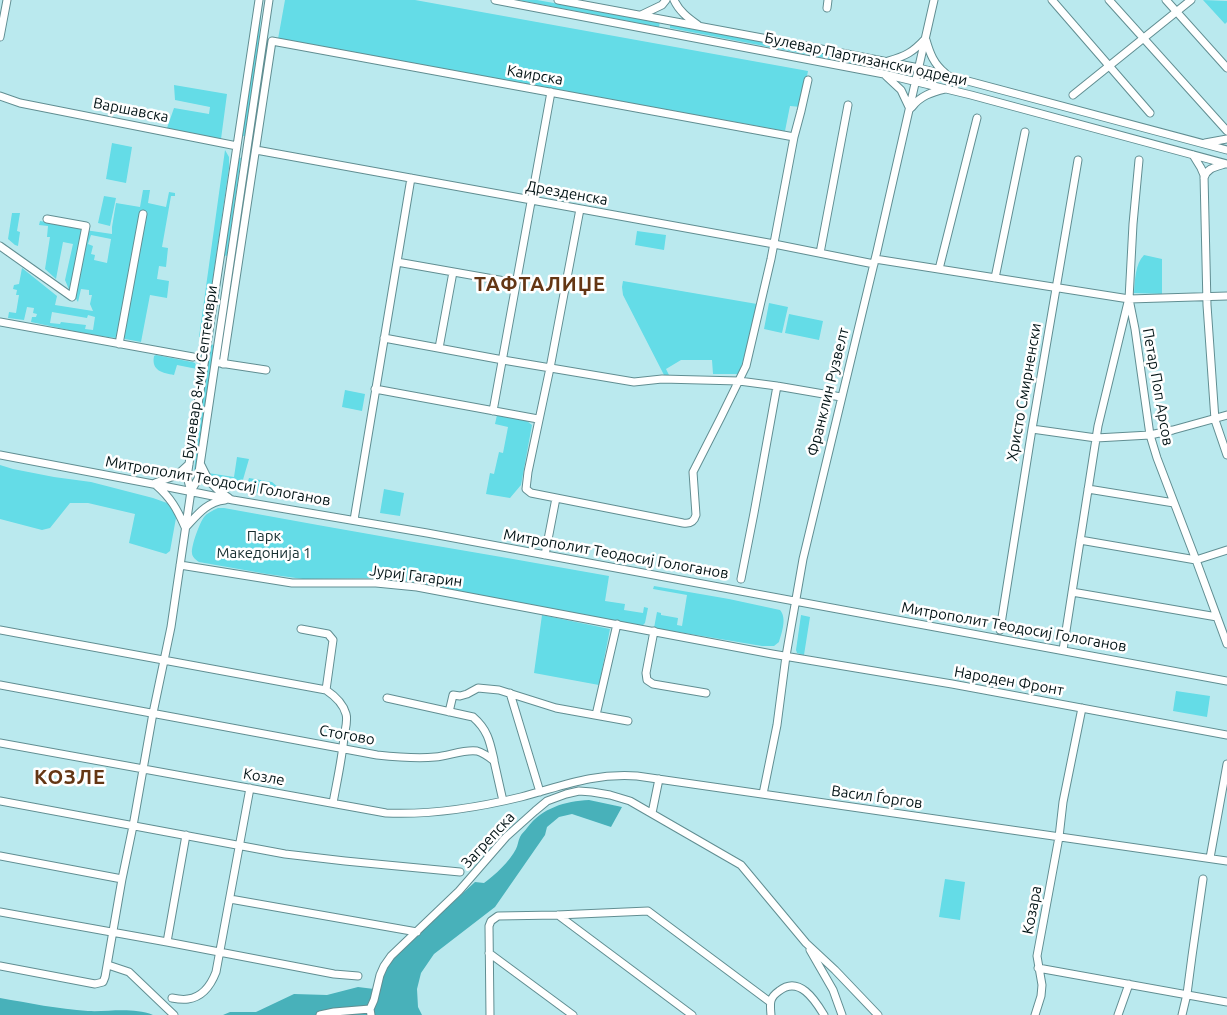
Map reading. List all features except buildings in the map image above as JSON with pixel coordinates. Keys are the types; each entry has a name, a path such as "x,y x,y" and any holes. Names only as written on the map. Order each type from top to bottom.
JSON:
{"street":[{"path":"0,37 7,0"},
{"name":"Булевар 8-ми Септември","path":"191,491 187,477 259,0"},
{"name":"Булевар 8-ми Септември","path":"191,491 198,479 269,0"},
{"name":"Булевар Партизански одреди","path":"495,0 884,74 947,89 1226,164"},
{"name":"Булевар Партизански одреди","path":"558,0 919,68 1227,150"},
{"path":"640,15 666,0"},
{"path":"674,0 689,18 700,26"},
{"path":"827,8 828,0"},
{"name":"Франклин Рузвелт","path":"763,794 777,725 786,656 803,559 910,110 934,0"},
{"path":"1052,0 1150,113"},
{"path":"1109,0 1227,131"},
{"path":"1166,0 1227,68"},
{"path":"1073,95 1191,0"},
{"path":"886,61 910,53 925,38 932,59 947,75"},
{"name":"Каирска","path":"264,97 272,41 794,137"},
{"path":"884,74 901,90 910,110"},
{"path":"580,209 526,489 531,493 690,523 696,515 693,473 746,366 774,244 794,137 808,80"},
{"path":"910,110 915,103 926,95 947,89"},
{"path":"493,411 551,92"},
{"name":"Варшавска","path":"0,96 20,102 237,146"},
{"path":"223,364 264,97 254,96"},
{"name":"Варшавска","path":"0,102 20,102"},
{"path":"820,253 848,105"},
{"path":"939,268 977,118"},
{"path":"995,278 1025,132"},
{"path":"1201,144 1227,139"},
{"name":"Дрезденска","path":"256,150 874,262 939,268 1129,299 1227,296"},
{"path":"1193,155 1201,168 1204,179 1207,297 1215,420 1227,455"},
{"path":"244,164 254,159"},
{"name":"Христо Смирненски","path":"1000,630 1078,160"},
{"name":"Петар Поп Арсов","path":"1139,160 1129,299 1150,435 1226,640"},
{"path":"1204,179 1209,170 1226,164"},
{"path":"354,520 411,178"},
{"path":"119,344 143,214"},
{"path":"0,246 72,297 86,226 48,219"},
{"path":"397,262 516,283"},
{"path":"439,348 453,272"},
{"path":"1062,650 1096,438 1129,299"},
{"path":"0,322 193,357 199,362 202,370"},
{"path":"384,338 634,382 662,379 739,381 842,397"},
{"path":"193,357 206,348"},
{"path":"215,363 266,370"},
{"path":"741,578 777,386"},
{"path":"376,390 538,420"},
{"path":"1032,429 1096,438 1150,435 1215,420 1227,415"},
{"name":"Митрополит Теодосиј Гологанов","path":"0,455 233,500 354,520 1227,681"},
{"path":"153,484 177,476 189,464"},
{"path":"200,465 209,481 233,500"},
{"path":"153,484 165,493 172,502 185,527"},
{"path":"1088,489 1174,503"},
{"path":"0,966 95,984 103,982 108,965 122,878 175,600 191,491"},
{"path":"545,555 556,498"},
{"path":"185,527 210,504 233,500"},
{"path":"1080,540 1196,560 1227,550"},
{"name":"Јуриј Гагарин","path":"180,565 292,583 376,583 417,587 786,656"},
{"path":"1072,592 1217,617"},
{"path":"596,715 617,624"},
{"path":"302,629 328,634 333,640 326,690"},
{"path":"0,630 326,690 340,703 346,714 343,749 333,803"},
{"path":"654,631 646,673 647,680 653,684 706,693"},
{"name":"Народен Фронт","path":"786,656 952,684 1227,735"},
{"name":"Стогово","path":"0,685 377,755 408,758 437,757 478,751 494,760"},
{"path":"449,712 453,695 460,696 478,688 499,690 556,708 628,721"},
{"path":"510,693 540,792"},
{"path":"387,698 473,717 481,724 488,736 503,801"},
{"name":"Козара","path":"1035,1015 1041,996 1042,985 1037,956 1059,837 1063,802 1082,708"},
{"name":"Козле","path":"0,742 386,812 410,814 445,811 524,796"},
{"path":"1210,858 1227,764"},
{"name":"Васил Ѓоргов","path":"524,796 570,782 620,775 659,779 1227,861"},
{"path":"652,813 659,779"},
{"path":"172,998 188,999 200,994 209,987 216,972 250,788"},
{"name":"Загрепска","path":"370,1012 380,975 384,966 397,950 459,891 506,837 535,811 547,801 579,791 598,792 630,801 741,865 806,943"},
{"path":"0,801 316,858 460,872"},
{"path":"167,942 186,835"},
{"path":"0,856 122,878"},
{"path":"1182,1015 1187,994 1203,879"},
{"path":"230,900 417,932"},
{"path":"490,1015 489,926 491,921 498,916 648,911 770,1002"},
{"path":"0,912 334,974 358,976"},
{"path":"557,915 692,1015"},
{"path":"806,943 830,982 842,1015"},
{"path":"806,943 878,1015"},
{"path":"489,953 573,1015"},
{"path":"108,965 124,970 134,976 174,1015"},
{"path":"1038,968 1227,1002"},
{"path":"1118,1015 1129,984"},
{"path":"771,1015 770,1002 773,996 784,987 790,985 796,986 809,994 824,1015"},
{"path":"320,1015 334,1012 370,1012"}],"green space":[{"path":"285,0 415,0 808,71 801,107 790,106 785,131 278,39"},
{"path":"518,0 537,0 660,22 659,27"},
{"path":"1203,0 1227,1 1227,22 1225,24"},
{"path":"260,16 259,39 245,136 241,136"},
{"path":"670,24 900,68 900,72 670,28"},
{"path":"174,85 227,94 221,139 167,128 174,108 209,114 210,107 175,100"},
{"path":"112,143 132,147 126,183 106,179"},
{"path":"225,150 229,157 229,168 204,338 199,337"},
{"path":"237,157 241,158 227,256 223,255"},
{"path":"143,190 150,190 148,203 166,207 169,192 175,193 175,196 171,196 162,247 168,248 166,267 159,266 157,279 169,281 167,298 150,295 141,342 123,337 146,211 141,210 116,338 31,322 32,317 36,317 37,314 33,313 34,308 27,307 24,320 8,318 9,312 16,313 19,295 16,295 17,290 13,289 14,285 19,284 22,268 57,296 55,305 93,311 90,304 92,295 89,295 89,290 81,289 78,302 75,297 85,230 112,234 116,203 140,207","holes":["91,235 111,239 107,263 94,260 95,255 91,254 93,246 88,244","52,312 87,318 88,315 95,317 93,330 85,329 86,325 61,322 60,324 50,323"]},
{"path":"104,196 116,198 110,226 98,223"},
{"path":"12,213 20,213 17,231 20,232 18,246 8,239"},
{"path":"40,221 83,228 70,292 65,280 73,244 63,242 56,279 45,269 50,237 47,237 48,226 39,225"},
{"path":"637,231 666,235 664,250 635,245"},
{"path":"1144,255 1162,259 1162,294 1134,293 1137,268"},
{"path":"623,281 757,304 739,374 713,374 712,360 681,360 666,369 669,375 664,375 623,295"},
{"path":"769,303 788,307 782,333 764,329"},
{"path":"789,314 823,321 819,340 785,333"},
{"path":"210,344 214,345 196,471 194,471"},
{"path":"154,356 195,363 197,369 177,365 174,375 162,372 154,365"},
{"path":"345,390 365,394 362,411 342,407"},
{"path":"497,415 527,421 532,425 521,485 510,498 486,494 490,473 494,474 499,452 503,453 508,427 495,424"},
{"path":"237,457 249,459 240,490 221,486 214,482 208,473 234,477"},
{"path":"0,465 54,477 91,482 167,503 176,518 170,551 166,554 129,543 135,514 88,503 70,503 50,528 42,530 0,519"},
{"path":"249,478 272,482 293,500 245,491"},
{"path":"384,489 404,493 400,516 380,513"},
{"name":"Парк Македонија 1","path":"218,508 609,576 605,601 625,604 624,610 643,613 644,607 648,608 645,623 640,626 400,580 375,578 303,579 199,562 193,557 192,553 196,534 204,517"},
{"path":"654,586 780,610 784,621 779,642 774,646 762,646 654,628 657,612 661,613 661,615 678,618 677,625 682,626 687,595 653,589"},
{"path":"542,615 610,629 599,685 534,673"},
{"path":"801,615 810,617 804,655 797,653 796,650"},
{"path":"1176,691 1210,696 1207,717 1173,711"},
{"path":"945,879 965,882 960,920 939,917"}],"shaded area":[{"path":"589,800 622,807 611,827 572,814 559,817 547,827 545,835 495,907 434,954 421,973 417,989 418,1007 422,1015 223,1015 230,1012 256,1012 294,994 327,995 358,987 374,989 388,966 402,949 475,882 484,883 502,867 513,854 521,835 533,821 547,811 563,804"},
{"path":"0,998 77,1010 129,1010 153,1015 0,1015"}],"district":[{"name":"ТАФТАЛИЏЕ","path":"540,284"},
{"name":"КОЗЛЕ","path":"70,777"}]}
